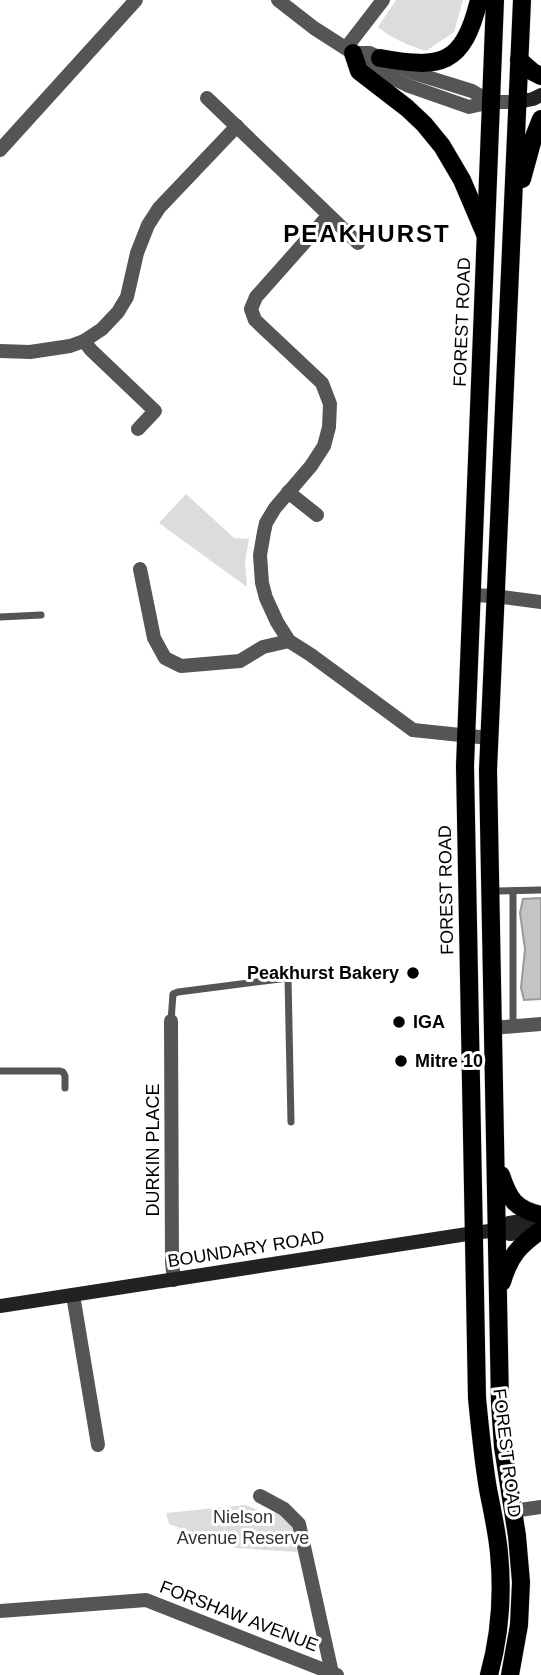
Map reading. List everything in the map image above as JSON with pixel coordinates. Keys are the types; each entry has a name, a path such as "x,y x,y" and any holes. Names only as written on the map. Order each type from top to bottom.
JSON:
{"main road":[{"path":"380,58 423,64 434,63 450,56 469,33 479,0"},
{"name":"FOREST ROAD","path":"489,1675 500,1617 500,1571 477,1398 466,736 495,0"},
{"name":"FOREST ROAD","path":"510,1675 521,1602 520,1558 501,1425 489,738 522,0"},
{"path":"349,50 359,72 416,115 445,150 463,180 486,237"},
{"path":"519,60 541,76"},
{"path":"517,102 541,95"},
{"path":"512,215 541,119"},
{"path":"495,1158 511,1199 526,1211 541,1216"},
{"path":"498,1230 509,1223 541,1216"},
{"path":"498,1230 510,1234 541,1230"},
{"name":"BOUNDARY ROAD","path":"0,1306 498,1230"},
{"path":"498,1295 513,1255 541,1230"}],"street":[{"path":"0,150 136,0"},
{"path":"278,0 314,28 349,50 360,62 422,92 469,107 491,102 517,102"},
{"path":"349,50 383,0"},
{"path":"349,50 370,53 435,80 472,91 491,102"},
{"path":"207,98 358,243"},
{"path":"0,351 30,352 70,346 84,341 102,329 118,312 127,297 137,253 148,225 159,208 237,126"},
{"path":"328,216 256,297 251,309 255,320 322,383 330,404 331,416 327,438 311,466 275,508 266,523 260,555 266,598 289,641 413,730 489,738"},
{"path":"84,341 155,411 138,429"},
{"path":"288,492 317,515"},
{"path":"140,569 154,638 165,658 181,666 240,660 263,648 289,641"},
{"path":"472,595 541,602"},
{"name":"DURKIN PLACE","path":"171,1021 174,1280"},
{"path":"493,1028 541,1024"},
{"path":"74,1295 98,1446"},
{"path":"260,1496 284,1509 299,1524 335,1674"},
{"path":"513,1511 541,1507"},
{"name":"FORSHAW AVENUE","path":"0,1611 146,1600 335,1674"}],"lane":[{"path":"0,617 41,615"},
{"path":"491,891 541,890"},
{"path":"513,891 513,1026"},
{"path":"171,1021 173,994 178,992 288,978 291,1122"},
{"path":"0,1071 64,1072 65,1088"}],"green space":[{"path":"396,0 463,0 454,32 426,51 400,41 378,27"},
{"path":"186,494 234,538 249,539 245,562 247,587 159,523"},
{"name":"Nielson Avenue Reserve","path":"245,1505 263,1512 279,1513 293,1525 297,1552 236,1548 169,1524 166,1513"}],"building":[{"path":"541,898 541,999 524,1000 521,988 525,949 520,913 523,899"}],"place":[{"name":"Peakhurst Bakery","path":"413,973"},
{"name":"IGA","path":"399,1022"},
{"name":"Mitre 10","path":"401,1061"}],"district":[{"name":"PEAKHURST","path":"367,233"}]}
